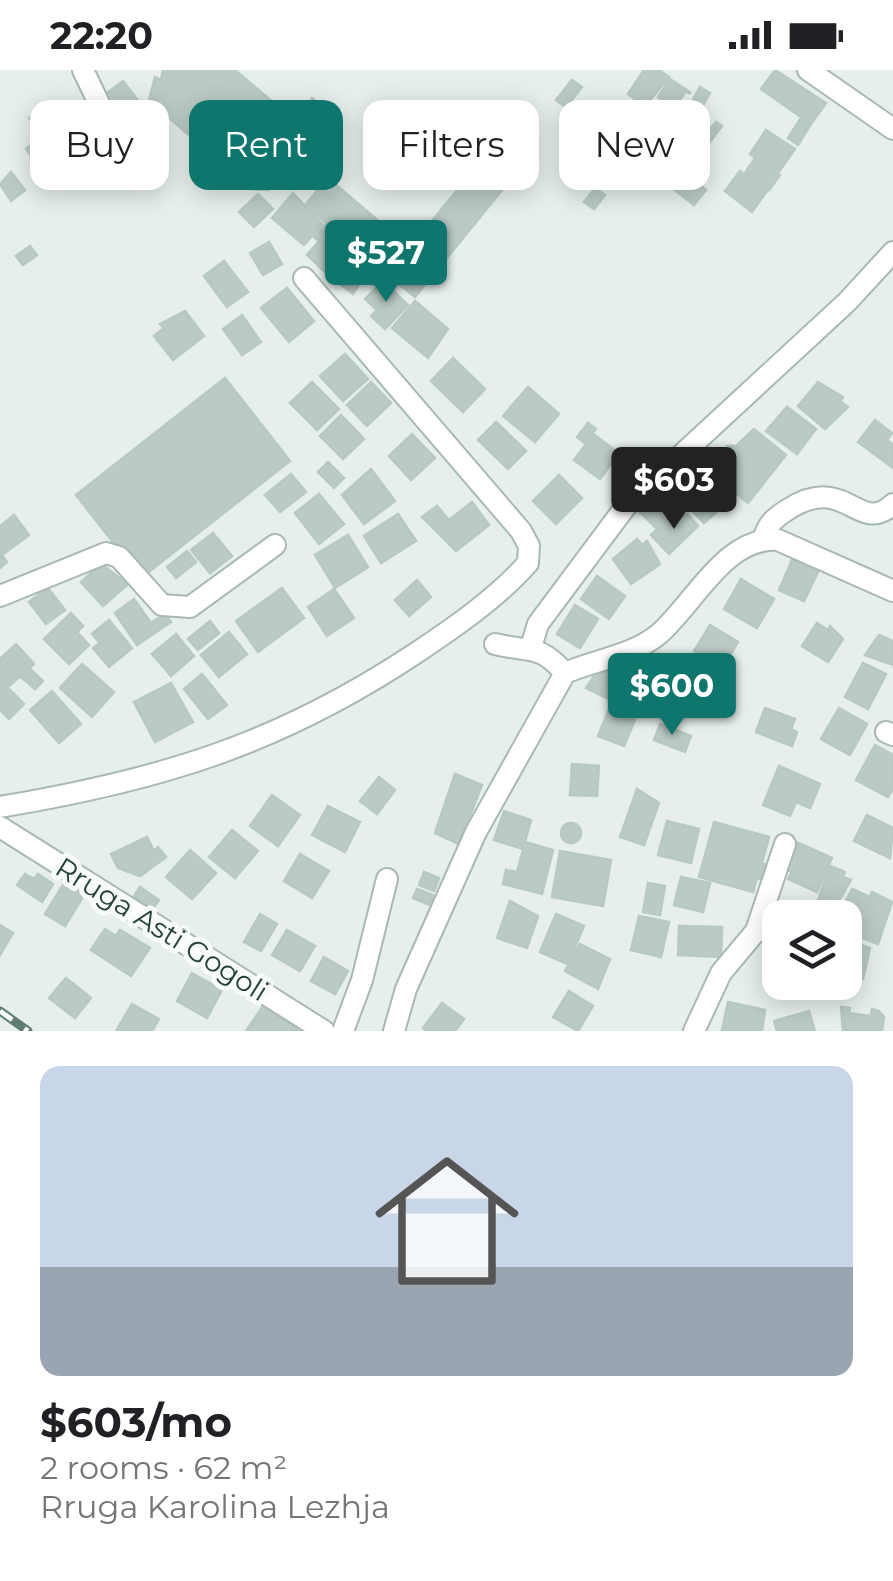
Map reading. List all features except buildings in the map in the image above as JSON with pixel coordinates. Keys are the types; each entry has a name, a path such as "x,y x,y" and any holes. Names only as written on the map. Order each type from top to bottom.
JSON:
{"street":[{"path":"84,70 98,100"},
{"path":"808,70 893,129"},
{"path":"531,647 538,624 626,506 847,302 893,252"},
{"path":"0,806 101,790 188,766 317,715 453,629 528,563 529,546 521,532 304,278"},
{"path":"764,539 769,521 810,494 830,495 866,514 877,514 893,504"},
{"path":"394,1031 406,989 476,832 565,673 636,648 659,634 693,594 745,546 764,539 778,540 893,591"},
{"path":"0,596 106,553 119,557 162,605 190,607 275,545"},
{"path":"496,644 531,647 548,654 565,673"},
{"name":"Rruga Asti Gogoli","path":"0,827 324,1031"},
{"path":"694,1031 720,973 756,931 785,844"},
{"path":"343,1031 362,980 387,879"}],"railway":[{"path":"0,1011 28,1031"}]}
